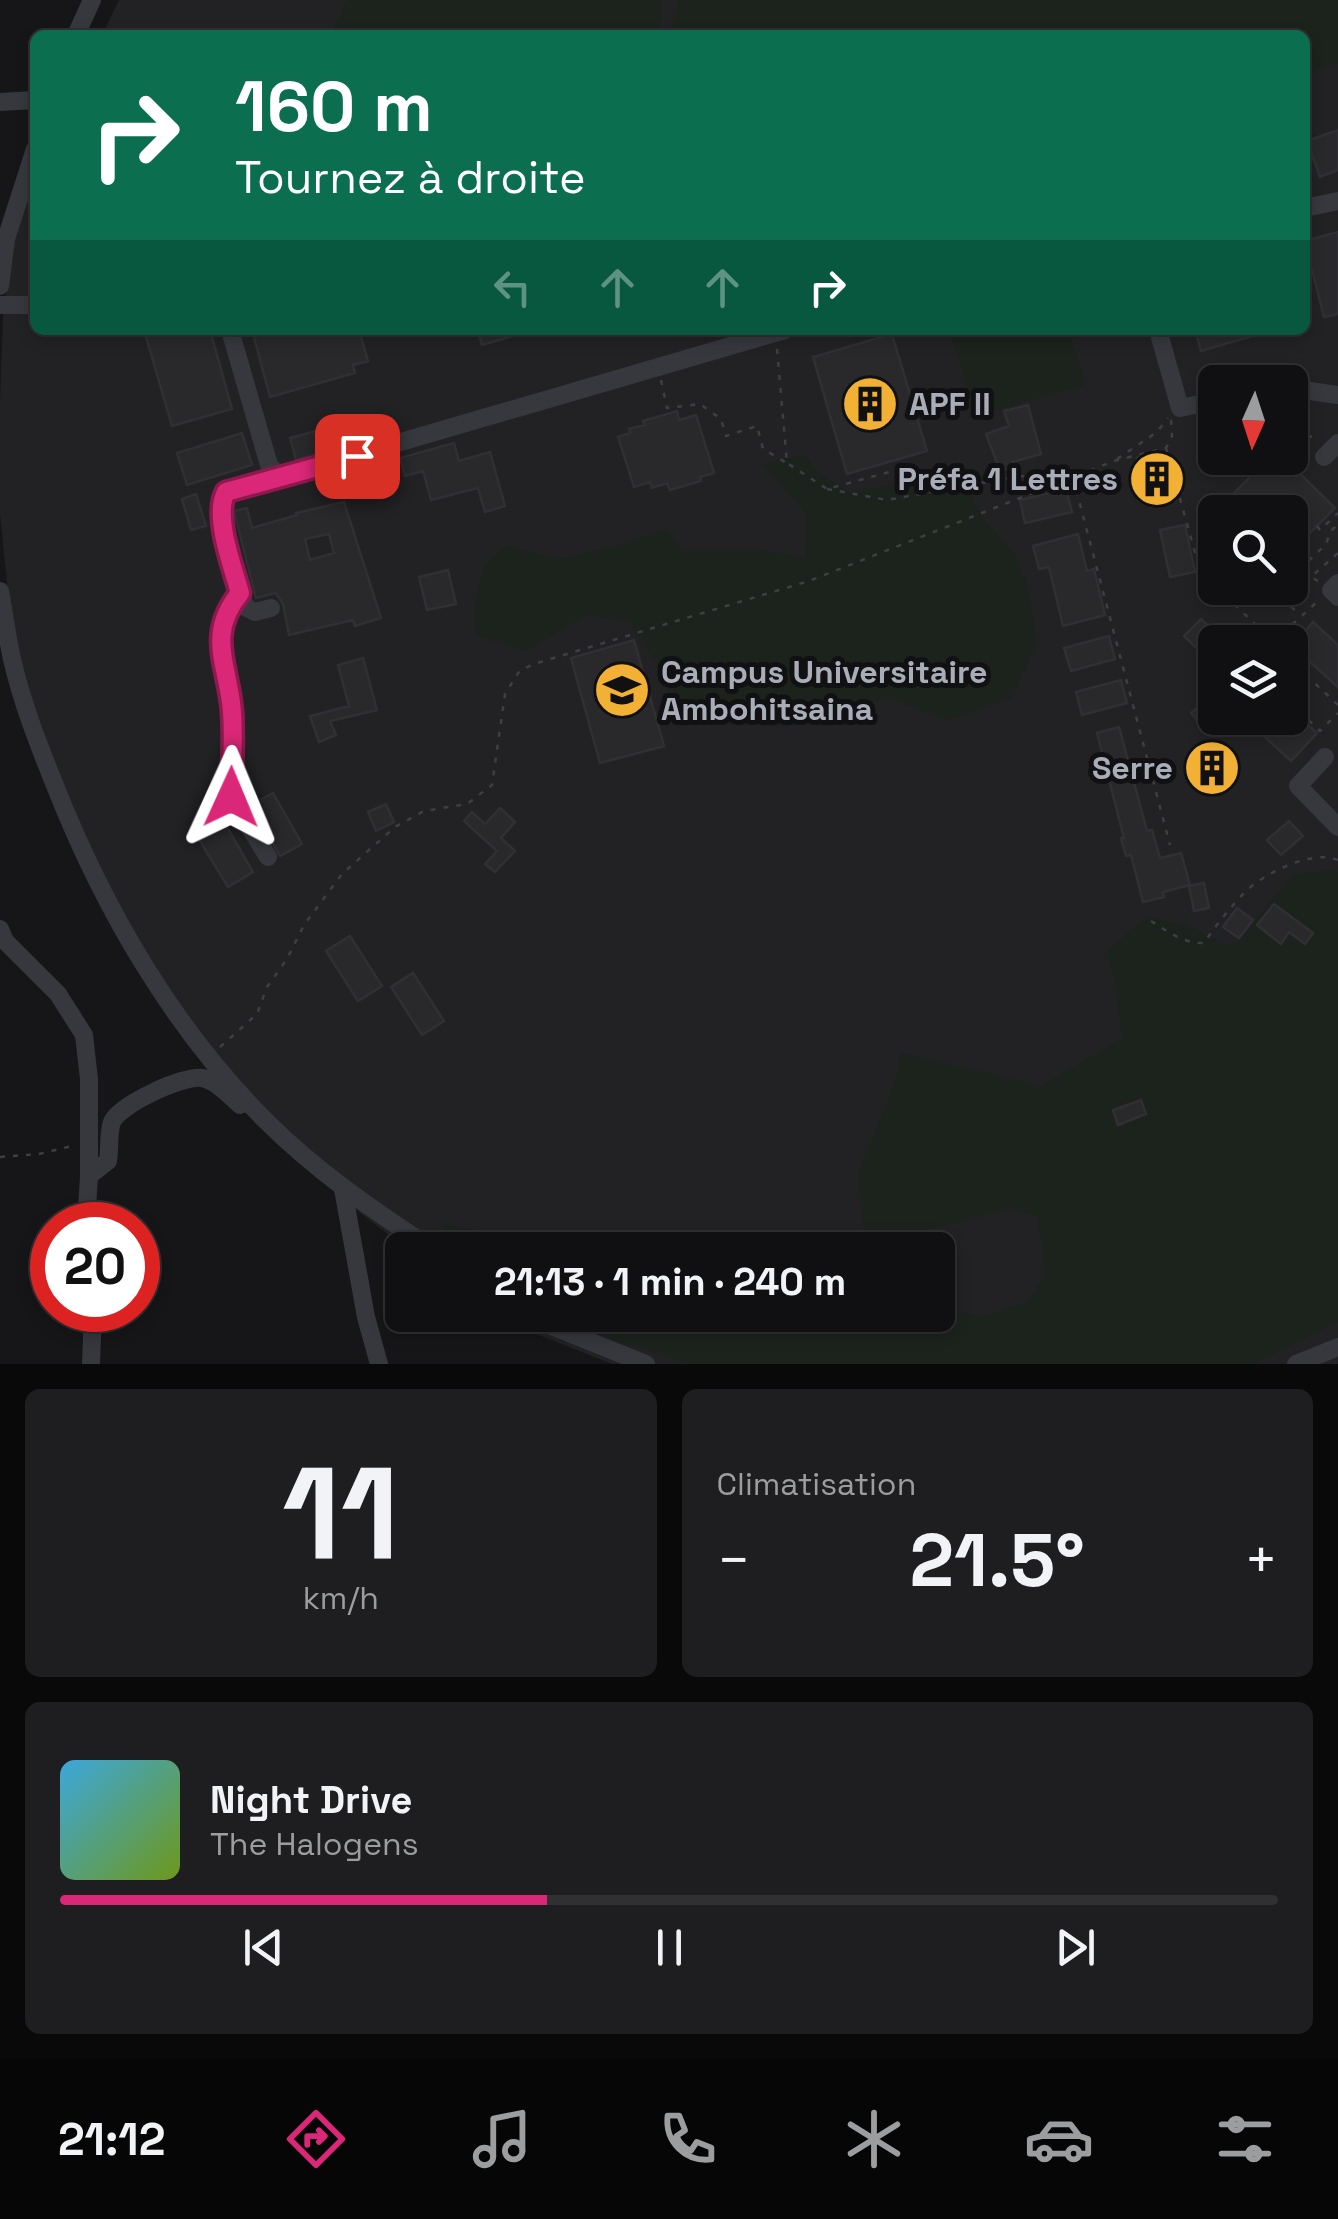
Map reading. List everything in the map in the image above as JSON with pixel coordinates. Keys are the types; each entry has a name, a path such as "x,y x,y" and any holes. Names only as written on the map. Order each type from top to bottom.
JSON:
{"street":[{"path":"78,30 92,0"},
{"path":"0,102 30,100"},
{"path":"0,286 6,240 30,166"},
{"path":"1310,207 1338,201"},
{"path":"0,305 30,306"},
{"path":"231,335 269,465 281,478"},
{"path":"271,608 255,612 245,608 221,516 226,492 766,335"},
{"path":"1159,335 1180,408 1198,404"},
{"path":"1308,390 1338,394"},
{"path":"1324,457 1331,440"},
{"path":"0,591 12,660 40,749 76,838 115,914 162,991 209,1057 266,1120 344,1190 407,1232"},
{"path":"240,593 230,605 220,652 232,706 231,797 268,857"},
{"path":"1325,758 1298,786 1330,807 1338,827"},
{"path":"0,930 58,994 84,1035 89,1079 87,1202"},
{"path":"89,1176 108,1161 111,1127 118,1114 164,1086 186,1079 212,1082 242,1107 266,1120"},
{"path":"344,1190 366,1316 379,1364"},
{"path":"90,1364 91,1332"},
{"path":"566,1332 646,1364"},
{"path":"1296,1364 1338,1347"}],"path":[{"path":"780,335 787,463"},
{"path":"658,367 668,408 700,404 720,419 726,436 757,426 762,449 827,489 888,500 1040,474 1073,476"},
{"path":"1114,461 1157,432 1170,413 1172,436 1166,448 1207,596 1236,606 1256,625"},
{"path":"209,1057 256,1014 267,987 304,926 342,874 395,827 424,811 467,804 492,785 506,694 520,670 809,581 1073,476 1166,448"},
{"path":"827,489 893,471"},
{"path":"1073,476 1170,845"},
{"path":"1317,526 1320,530 1338,513"},
{"path":"1308,561 1326,544 1338,524"},
{"path":"1336,590 1312,577 1338,553"},
{"path":"1290,605 1300,616"},
{"path":"1291,625 1310,607"},
{"path":"1308,676 1338,705"},
{"path":"1308,719 1320,731 1338,712"},
{"path":"1150,921 1180,938 1204,943 1248,890 1304,859 1338,860"},
{"path":"0,1157 39,1154 88,1142"}],"shaded area":[{"name":"Campus Universitaire Ambohitsaina","path":"119,0 1338,0 1338,1364 612,1364 531,1332 955,1332 955,1232 385,1232 354,1208 315,1157 257,1102 199,1035 126,923 47,749 21,663 0,514 3,315 13,242 30,184 30,335 1310,335 1310,30 104,30"},
{"path":"347,0 662,0 658,30 332,30"},
{"path":"680,0 1338,0 1338,63 1310,72 1310,30 671,30"},
{"path":"951,335 1070,335 1085,385 975,416"},
{"path":"804,455 819,473 849,492 929,472 966,483 982,517 1016,556 1029,591 1037,642 1012,698 947,721 889,698 784,728 751,724 678,725 663,675 630,621 586,615 527,651 475,635 474,605 483,567 506,545 559,560 666,529 681,549 760,549 805,558 808,516 762,464"},
{"path":"1334,869 1338,873 1338,1322 1254,1364 690,1364 590,1332 955,1332 955,1311 981,1316 1025,1303 1045,1277 1038,1217 1012,1208 914,1232 865,1232 857,1177 896,1079 901,1052 1041,1086 1122,1038 1107,952 1146,916 1188,925 1234,946 1292,875"},
{"path":"444,1224 486,1232 440,1232"}],"building":[{"path":"1338,130 1338,170 1320,177 1310,140"},
{"path":"1338,232 1338,314 1324,317 1310,262 1310,240"},
{"path":"145,335 211,335 232,409 172,426"},
{"path":"253,335 360,335 368,361 353,365 355,373 270,397"},
{"path":"479,335 517,335 482,345"},
{"name":"APF II","path":"892,335 927,451 847,474 813,357"},
{"path":"1196,335 1256,335 1201,351"},
{"path":"1028,405 1041,454 1012,462 1013,466 1000,471 986,434 1009,426 1004,411"},
{"path":"677,411 679,420 696,415 714,473 670,490 667,483 652,488 650,482 634,487 618,437 645,425 643,421"},
{"path":"335,426 338,438 317,448 318,453 296,460 290,438"},
{"path":"242,433 252,465 187,485 177,453"},
{"path":"454,443 459,461 490,452 505,506 485,512 478,488 431,500 423,471 405,476 400,458"},
{"name":"Préfa 1 Lettres","path":"1162,452 1176,500 1151,507 1137,458"},
{"path":"1252,475 1301,475 1335,508 1308,535 1308,495 1232,495"},
{"path":"1066,489 1072,512 1025,523 1020,500"},
{"path":"196,494 206,526 191,530 182,499"},
{"path":"344,502 381,618 355,626 353,620 289,635 283,604 276,593 256,598 234,511 247,508 252,528","holes":["329,534 334,553 310,560 305,539"]},
{"path":"1185,525 1195,572 1170,577 1160,530"},
{"path":"1078,534 1087,571 1094,569 1105,615 1063,626 1049,567 1039,569 1033,546"},
{"path":"448,570 456,604 427,610 419,577"},
{"path":"1201,619 1207,625 1198,625 1198,650 1184,636"},
{"path":"1313,622 1338,645 1338,687 1308,660 1308,628"},
{"path":"1109,636 1115,659 1071,671 1064,648"},
{"path":"634,640 664,746 600,763 571,658"},
{"path":"363,658 377,710 330,721 336,735 319,742 310,716 349,706 338,665"},
{"path":"1121,680 1127,703 1082,715 1076,692"},
{"path":"1308,725 1317,733 1291,761 1263,735 1308,735"},
{"path":"1119,727 1147,831 1152,830 1160,858 1181,853 1190,885 1143,902 1131,855 1126,856 1121,838 1097,733"},
{"name":"Serre","path":"1209,749 1227,782 1215,788 1198,755"},
{"path":"273,793 302,844 280,856 251,805"},
{"path":"386,804 394,822 376,831 368,812"},
{"path":"500,808 515,822 501,838 515,851 495,872 485,864 497,851 464,821 472,812 485,824"},
{"path":"1289,821 1303,836 1281,855 1267,840"},
{"path":"224,822 253,872 228,887 198,838"},
{"path":"1204,883 1209,908 1194,911 1189,886"},
{"path":"1274,904 1313,933 1305,944 1289,932 1281,944 1257,925"},
{"path":"1237,908 1253,920 1239,938 1223,927"},
{"path":"350,936 382,986 358,1001 326,951"},
{"path":"413,973 444,1021 422,1035 391,987"},
{"path":"1141,1100 1146,1114 1118,1125 1113,1110"}],"place":[{"name":"APF II","path":"870,404"},
{"name":"Préfa 1 Lettres","path":"1157,479"},
{"name":"Campus Universitaire Ambohitsaina","path":"622,690"},
{"name":"Serre","path":"1212,768"}],"route":[{"path":"231,797 232,706 220,652 230,605 240,593 221,502 226,492 357,456"}]}
